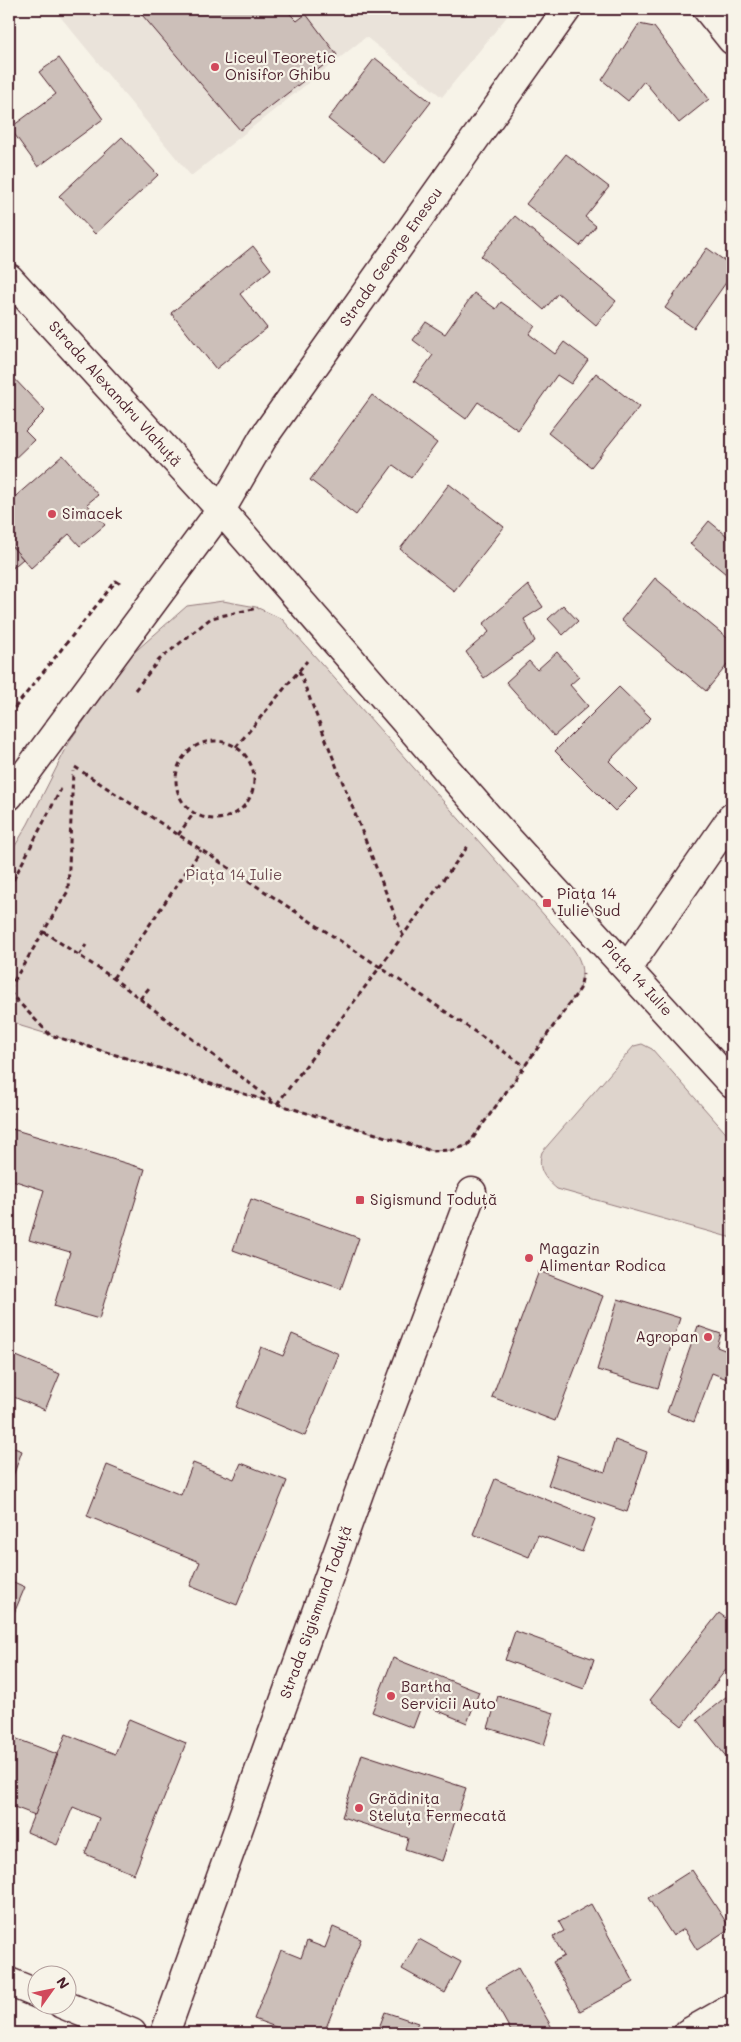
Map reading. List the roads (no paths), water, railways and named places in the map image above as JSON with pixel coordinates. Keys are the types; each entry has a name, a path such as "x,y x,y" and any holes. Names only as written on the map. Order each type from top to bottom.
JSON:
{"street":[{"name":"Strada George Enescu","path":"221,510 263,438 567,9"},
{"path":"707,9 732,40"},
{"name":"Strada Alexandru Vlahuță","path":"9,278 221,510"},
{"path":"9,796 221,510"},
{"name":"Piața 14 Iulie","path":"221,510 489,818 628,967 732,1084"},
{"path":"628,967 732,817"},
{"name":"Strada Sigismund Toduță","path":"165,2033 360,1490 472,1192"},
{"path":"9,1982 28,1990"},
{"path":"688,2033 732,2008"},
{"path":"78,2011 132,2033"}],"place":[{"name":"Liceul Teoretic Onisifor Ghibu","path":"215,67"},
{"name":"Simacek","path":"52,514"},
{"name":"Piața 14 Iulie Sud","path":"547,903"},
{"name":"Sigismund Toduță","path":"360,1200"},
{"name":"Magazin Alimentar Rodica","path":"529,1258"},
{"name":"Agropan","path":"708,1337"},
{"name":"Bartha Servicii Auto","path":"391,1696"},
{"name":"Grădinița Steluța Fermecată","path":"359,1808"}]}
